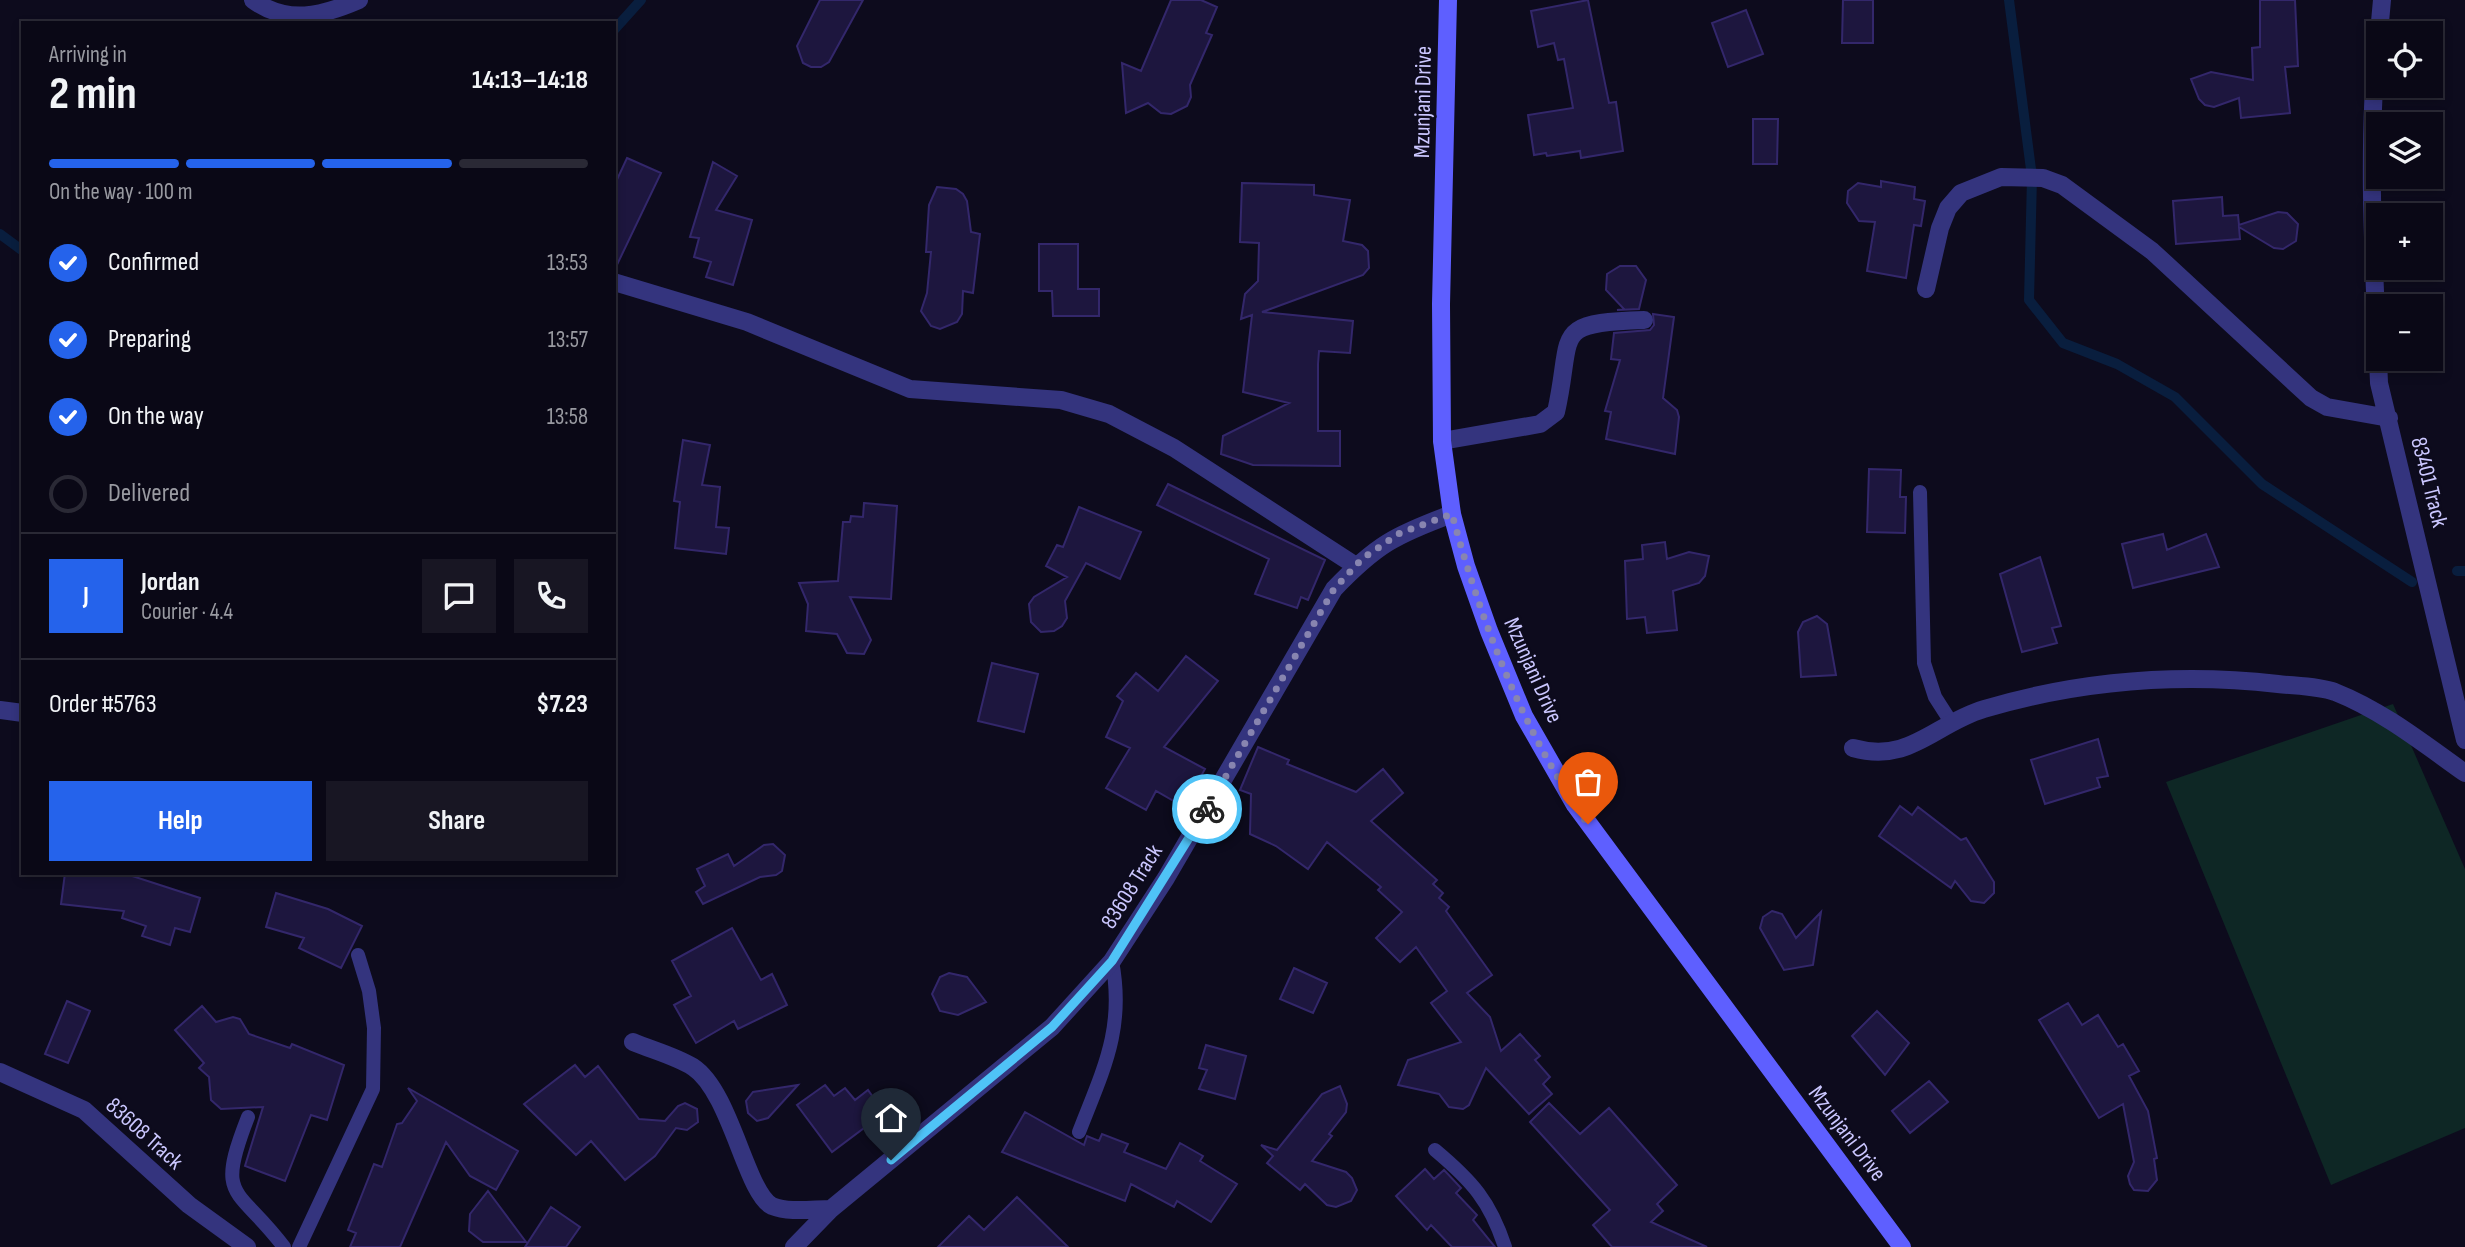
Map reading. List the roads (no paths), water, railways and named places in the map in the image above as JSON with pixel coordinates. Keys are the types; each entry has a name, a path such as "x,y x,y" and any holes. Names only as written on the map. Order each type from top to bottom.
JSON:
{"main road":[{"name":"Mzunjani Drive","path":"1448,0 1441,304 1442,441 1452,514 1466,566 1524,716 1575,805 1902,1247"}],"street":[{"path":"253,0 279,15 302,17 359,0"},
{"name":"83401 Track","path":"2380,21 2382,0"},
{"name":"83401 Track","path":"2373,98 2372,230 2375,294"},
{"path":"1926,289 1940,228 1948,208 1961,193 2001,177 2043,178 2062,185 2152,251 2311,398 2327,407 2389,418"},
{"path":"616,283 747,322 910,389 1061,400 1109,414 1174,448 1356,566"},
{"path":"1442,441 1539,424 1556,412 1566,346 1573,332 1585,324 1601,321 1644,320"},
{"name":"83401 Track","path":"2379,371 2379,383 2465,740"},
{"name":"83608 Track","path":"794,1247 831,1209 1052,1027 1112,961 1166,878 1334,589 1356,566 1400,533 1452,514"},
{"path":"1853,748 1874,754 1905,750 1951,722 1983,710 2060,690 2112,683 2230,678 2332,691 2369,707 2465,773"},
{"path":"0,710 21,713"},
{"path":"633,1042 693,1068 708,1083 734,1129 760,1194 770,1205 781,1208 831,1209"},
{"name":"83608 Track","path":"0,1072 84,1111 189,1205 247,1247"}],"lane":[{"path":"1920,492 1924,663 1935,697 1951,722"},
{"path":"299,1247 373,1089 374,1028 369,991 358,955"},
{"path":"1079,1132 1106,1063 1117,1020 1118,993 1112,961"},
{"path":"248,1117 231,1166 230,1180 256,1218 284,1247"},
{"path":"1435,1150 1467,1177 1487,1201 1505,1247"}],"waterway":[{"path":"616,28 641,0"},
{"path":"2009,0 2032,177 2029,300 2063,343 2117,364 2175,397 2262,484 2412,582"},
{"path":"0,234 21,250"},
{"path":"2457,571 2465,571"}]}
